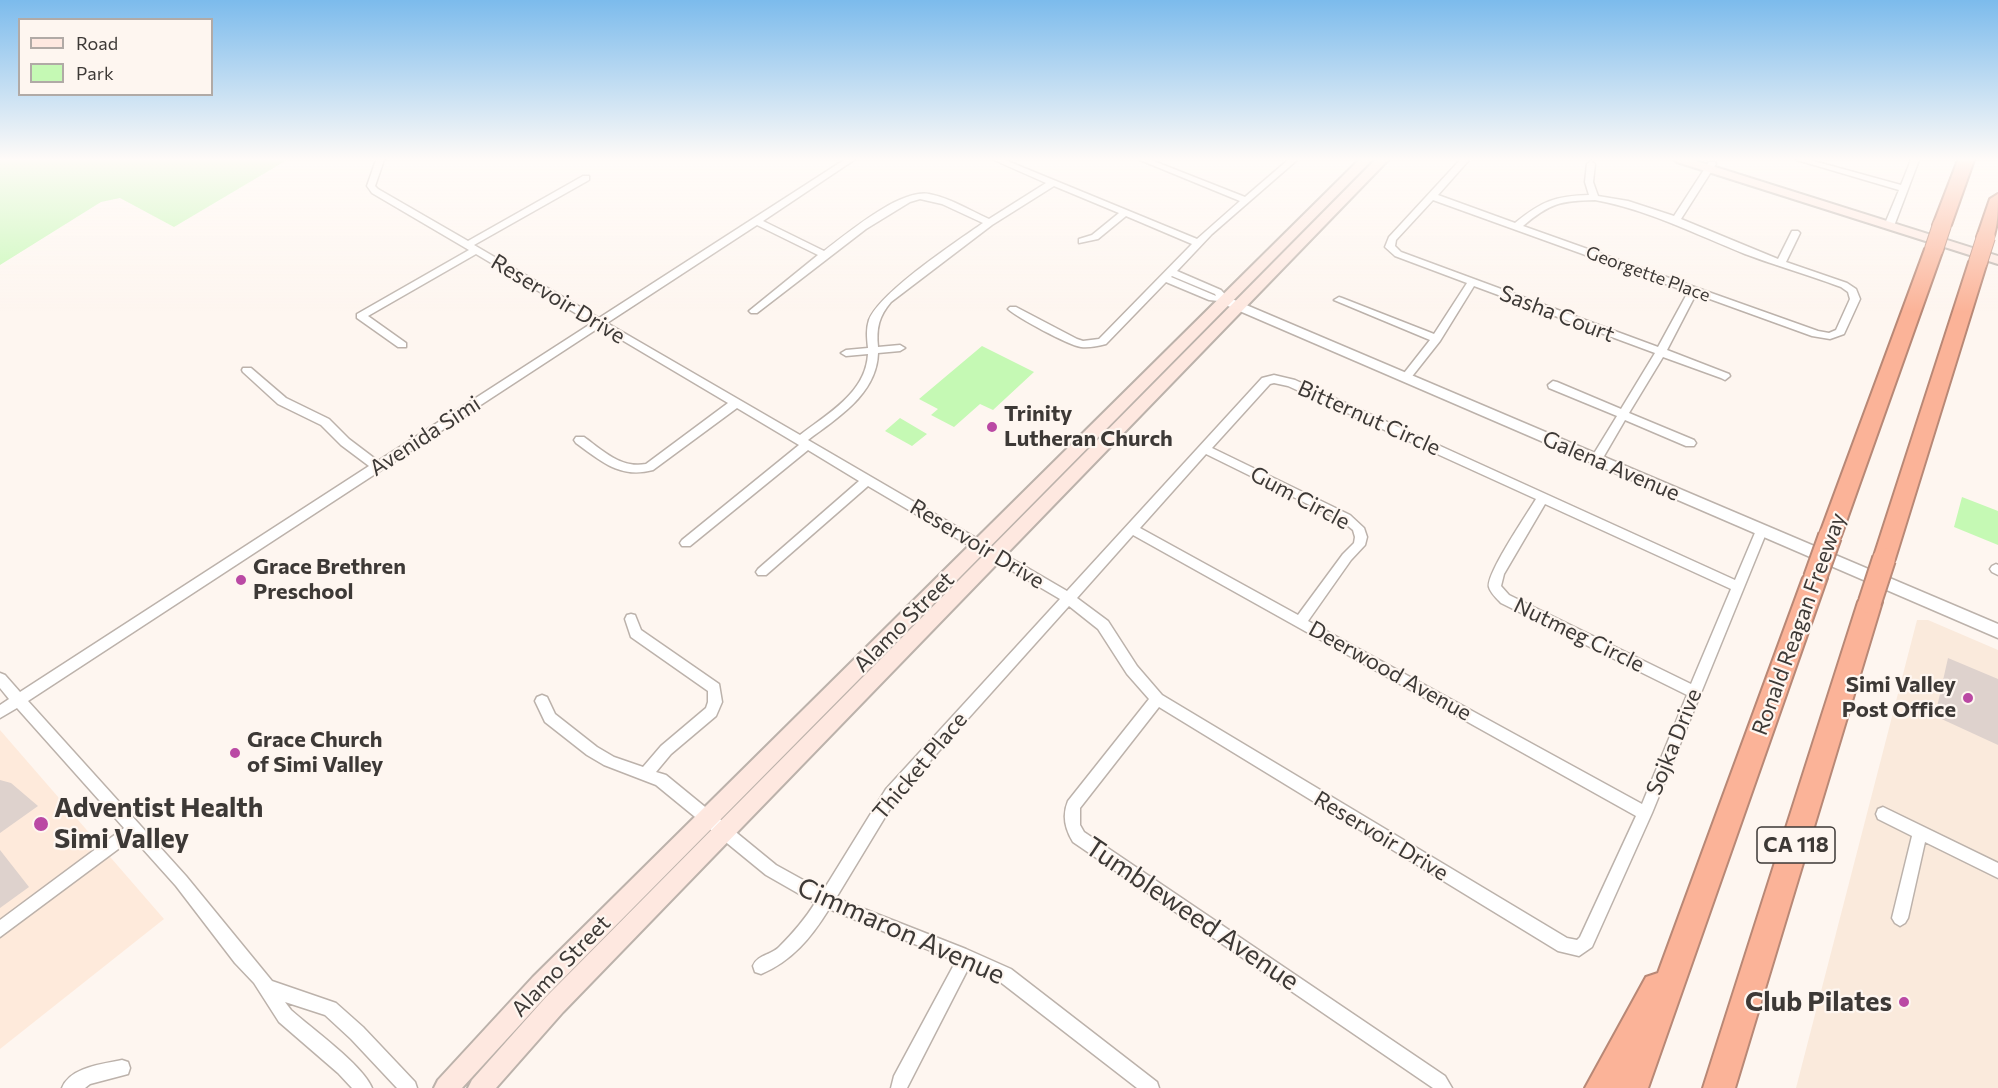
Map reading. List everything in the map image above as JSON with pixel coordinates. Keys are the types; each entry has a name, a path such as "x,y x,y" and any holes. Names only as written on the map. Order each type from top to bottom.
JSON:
{"highway":[{"name":"Ronald Reagan Freeway","path":"1632,1088 1947,211"},
{"name":"CA 118","path":"1720,1086 1870,602 1988,261 1986,237 1994,211"},
{"path":"1602,1088 1685,940"}],"main road":[{"name":"Alamo Street","path":"480,1088 555,1004 723,832 987,551 1232,303 1318,211"},
{"name":"Alamo Street","path":"1232,303 1329,211"},
{"path":"1855,211 1998,252"},
{"path":"1890,222 1988,261"},
{"name":"Alamo Street","path":"446,1088 541,985 708,818 987,551"}],"street":[{"name":"Reservoir Drive","path":"410,211 1068,598 1103,625 1132,670 1156,699 1564,945 1579,948"},
{"path":"402,345 361,316 533,211"},
{"name":"Avenida Simi","path":"0,712 772,211"},
{"path":"754,310 825,255 889,211"},
{"path":"963,211 989,222"},
{"path":"686,543 804,443 860,389 871,370 872,326 884,303 1005,211"},
{"path":"1123,211 1199,243"},
{"path":"1013,309 1073,341 1096,344 1106,339 1112,330 1169,275 1209,232 1235,211"},
{"name":"Sasha Court","path":"1418,211 1392,239 1390,248 1398,254 1725,376"},
{"name":"Georgette Place","path":"1474,211 1816,334 1830,336 1840,332 1855,299 1853,291 1840,283 1781,263"},
{"path":"1517,226 1533,211"},
{"path":"1649,211 1781,263 1795,233"},
{"path":"1676,220 1681,211"},
{"path":"1890,222 1894,211"},
{"path":"1082,241 1095,237 1126,212"},
{"path":"756,221 825,255"},
{"name":"Galena Avenue","path":"1169,275 1212,298 1232,303 1998,632"},
{"path":"1406,377 1436,339 1472,282"},
{"path":"1596,460 1660,353 1694,290"},
{"path":"1339,300 1436,339"},
{"path":"846,353 900,348"},
{"path":"247,370 282,401 325,422 345,442 378,467"},
{"name":"Bitternut Circle","path":"1068,598 1133,530 1261,386 1274,379 1282,380 1737,586"},
{"path":"1553,385 1690,443"},
{"path":"580,440 621,467 639,471 649,467 735,404"},
{"name":"Gum Circle","path":"1205,449 1346,518 1358,528 1361,537 1359,545 1347,557 1301,621"},
{"path":"762,572 868,480"},
{"name":"Nutmeg Circle","path":"1543,497 1498,573 1495,587 1505,599 1694,692"},
{"name":"Deerwood Avenue","path":"1133,530 1645,813"},
{"name":"Sojka Drive","path":"1579,948 1586,942 1645,813 1761,531"},
{"name":"Thicket Place","path":"761,966 782,955 796,942 826,901 891,794 1068,598"},
{"path":"631,619 636,633 714,688 716,695 714,704 704,718 666,750 646,774"},
{"path":"0,679 181,881 268,988 285,1017 364,1088"},
{"name":"Tumbleweed Avenue","path":"1156,699 1073,806 1071,821 1074,833 1082,841 1439,1082 1444,1088"},
{"name":"Cimmaron Avenue","path":"542,701 550,718 592,751 609,761 661,780 771,870 826,901 1005,975 1150,1088"},
{"path":"1883,814 1998,871"},
{"path":"0,929 134,829"},
{"path":"1900,918 1920,832"},
{"path":"899,1088 900,1082 966,957"},
{"path":"268,988 330,1009 357,1033 409,1088"},
{"path":"70,1088 86,1077 122,1068"}],"shaded area":[{"path":"1917,620 1928,620 1998,650 1998,1088 1796,1088"},
{"name":"Adventist Health Simi Valley","path":"0,730 164,919 0,1049"}],"green space":[{"path":"0,211 87,211 0,265"},
{"path":"144,211 201,211 174,227"},
{"path":"982,346 1034,372 993,410 980,404 954,427 931,415 938,409 919,399"},
{"path":"900,418 927,434 912,446 885,431"},
{"path":"1962,497 1998,511 1998,545 1954,527"}],"building":[{"name":"Simi Valley Post Office","path":"1948,658 1998,679 1998,745 1935,716"},
{"path":"0,780 11,783 38,806 0,833"},
{"path":"0,850 29,887 0,908"}],"place":[{"name":"Trinity Lutheran Church","path":"992,427"},
{"name":"Grace Brethren Preschool","path":"241,580"},
{"name":"Simi Valley Post Office","path":"1968,698"},
{"name":"Grace Church of Simi Valley","path":"235,753"},
{"name":"Adventist Health Simi Valley","path":"41,824"},
{"name":"Club Pilates","path":"1904,1002"}]}
